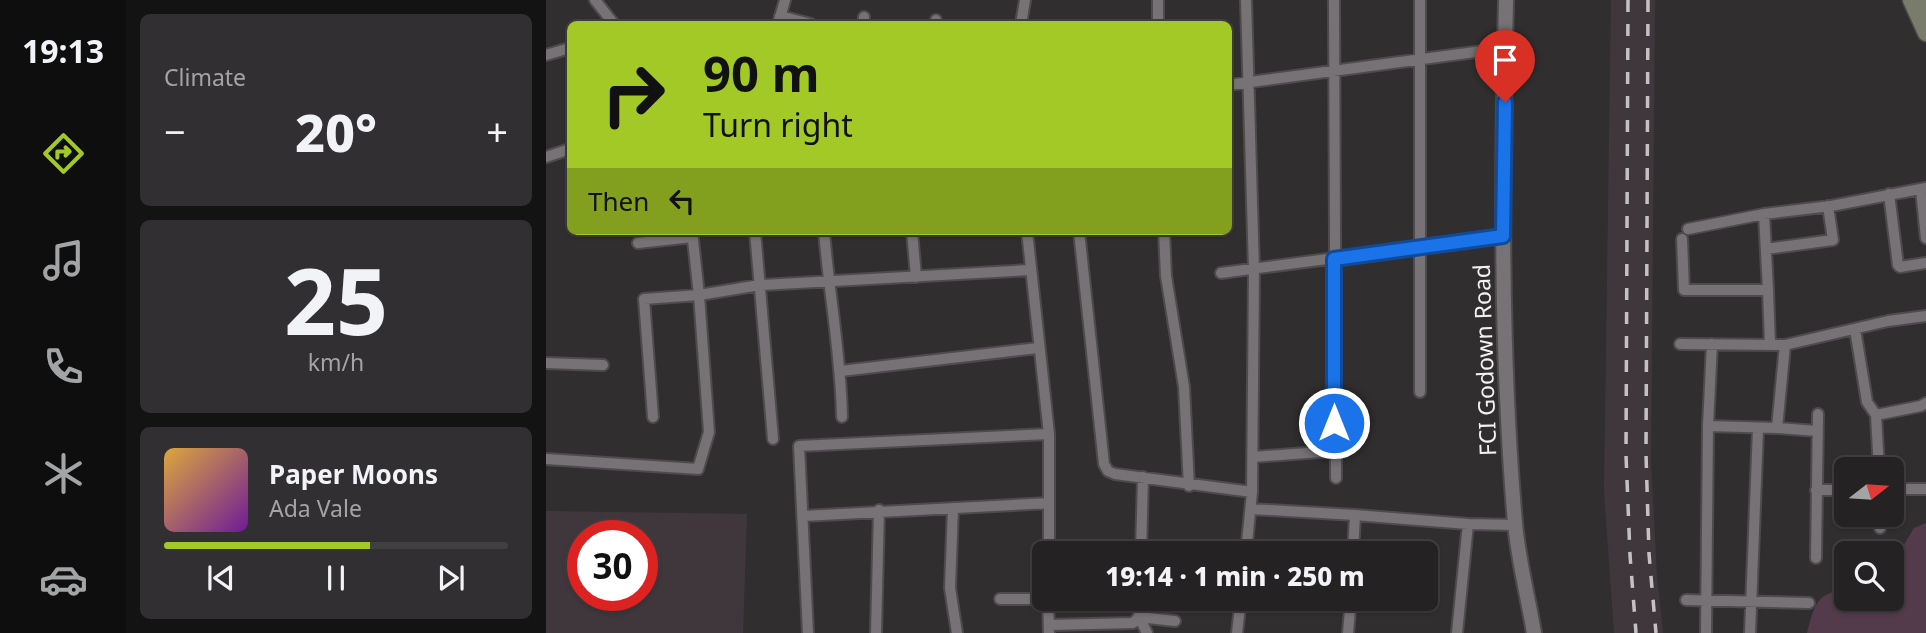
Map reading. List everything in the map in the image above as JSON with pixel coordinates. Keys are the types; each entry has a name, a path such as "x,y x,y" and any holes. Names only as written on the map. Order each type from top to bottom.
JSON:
{"main road":[{"path":"1911,0 1926,33"},
{"path":"1923,0 1926,7"}],"street":[{"path":"594,0 612,21"},
{"path":"779,20 785,0"},
{"path":"1022,21 1025,0"},
{"path":"1157,0 1158,21"},
{"path":"1246,0 1254,270 1253,457 1247,541"},
{"path":"1334,0 1336,478"},
{"path":"1420,0 1420,392"},
{"name":"FCI Godown Road","path":"1507,0 1503,236 1509,425 1515,525 1534,633"},
{"path":"1232,85 1505,48"},
{"path":"546,55 567,49"},
{"path":"546,157 567,150"},
{"path":"1768,290 1684,290 1685,234 1764,214 1923,189 1926,238"},
{"path":"1889,194 1898,265 1900,267 1926,263"},
{"path":"1766,249 1833,240 1828,206"},
{"path":"1764,214 1770,345"},
{"path":"638,243 686,235"},
{"path":"546,459 698,469 709,432 692,235"},
{"path":"755,235 773,439"},
{"path":"824,235 841,371 842,417"},
{"path":"912,235 916,277"},
{"path":"1027,235 1049,434 1049,541"},
{"path":"1079,235 1104,464 1108,471 1189,485 1252,492"},
{"path":"1164,235 1166,276 1184,387 1189,485"},
{"path":"1221,273 1503,236"},
{"path":"653,417 644,299 699,295 760,285 1030,270"},
{"path":"1680,344 1785,345 1888,321 1926,316"},
{"path":"1855,330 1867,402 1876,415 1878,457"},
{"path":"1706,633 1708,426 1712,344"},
{"path":"1777,428 1785,345"},
{"path":"841,371 1038,348"},
{"path":"546,363 603,365"},
{"path":"1876,415 1926,403"},
{"path":"1816,558 1818,414"},
{"path":"1708,426 1817,431"},
{"path":"1750,633 1758,429"},
{"path":"808,633 799,446 1049,434"},
{"path":"1253,457 1335,451"},
{"path":"1141,541 1143,477"},
{"path":"1904,489 1926,489"},
{"path":"1816,490 1834,490"},
{"path":"803,516 1049,503"},
{"path":"953,508 950,588 957,633"},
{"path":"1251,509 1515,525"},
{"path":"876,633 879,510"},
{"path":"1354,541 1355,515"},
{"path":"1457,633 1468,524"},
{"path":"1000,598 1048,598 1049,629 1126,629 1139,617"},
{"path":"1686,600 1808,603"},
{"path":"1139,611 1139,617 1147,633"},
{"path":"1237,633 1240,611"},
{"path":"1348,633 1350,611"},
{"path":"1139,617 1175,621"}],"shaded area":[{"path":"1611,0 1655,0 1651,463 1663,633 1614,633 1604,491"},
{"path":"546,511 747,514 743,633 546,633"},
{"path":"1926,523 1926,633 1807,633 1817,603 1827,594 1834,592 1834,611 1904,611 1904,545 1914,528"}],"railway":[{"path":"1628,0 1626,455 1636,633"},
{"path":"1648,0 1646,454 1649,554 1656,633"}],"route":[{"path":"1334,423 1334,259 1503,236 1505,102"}]}
